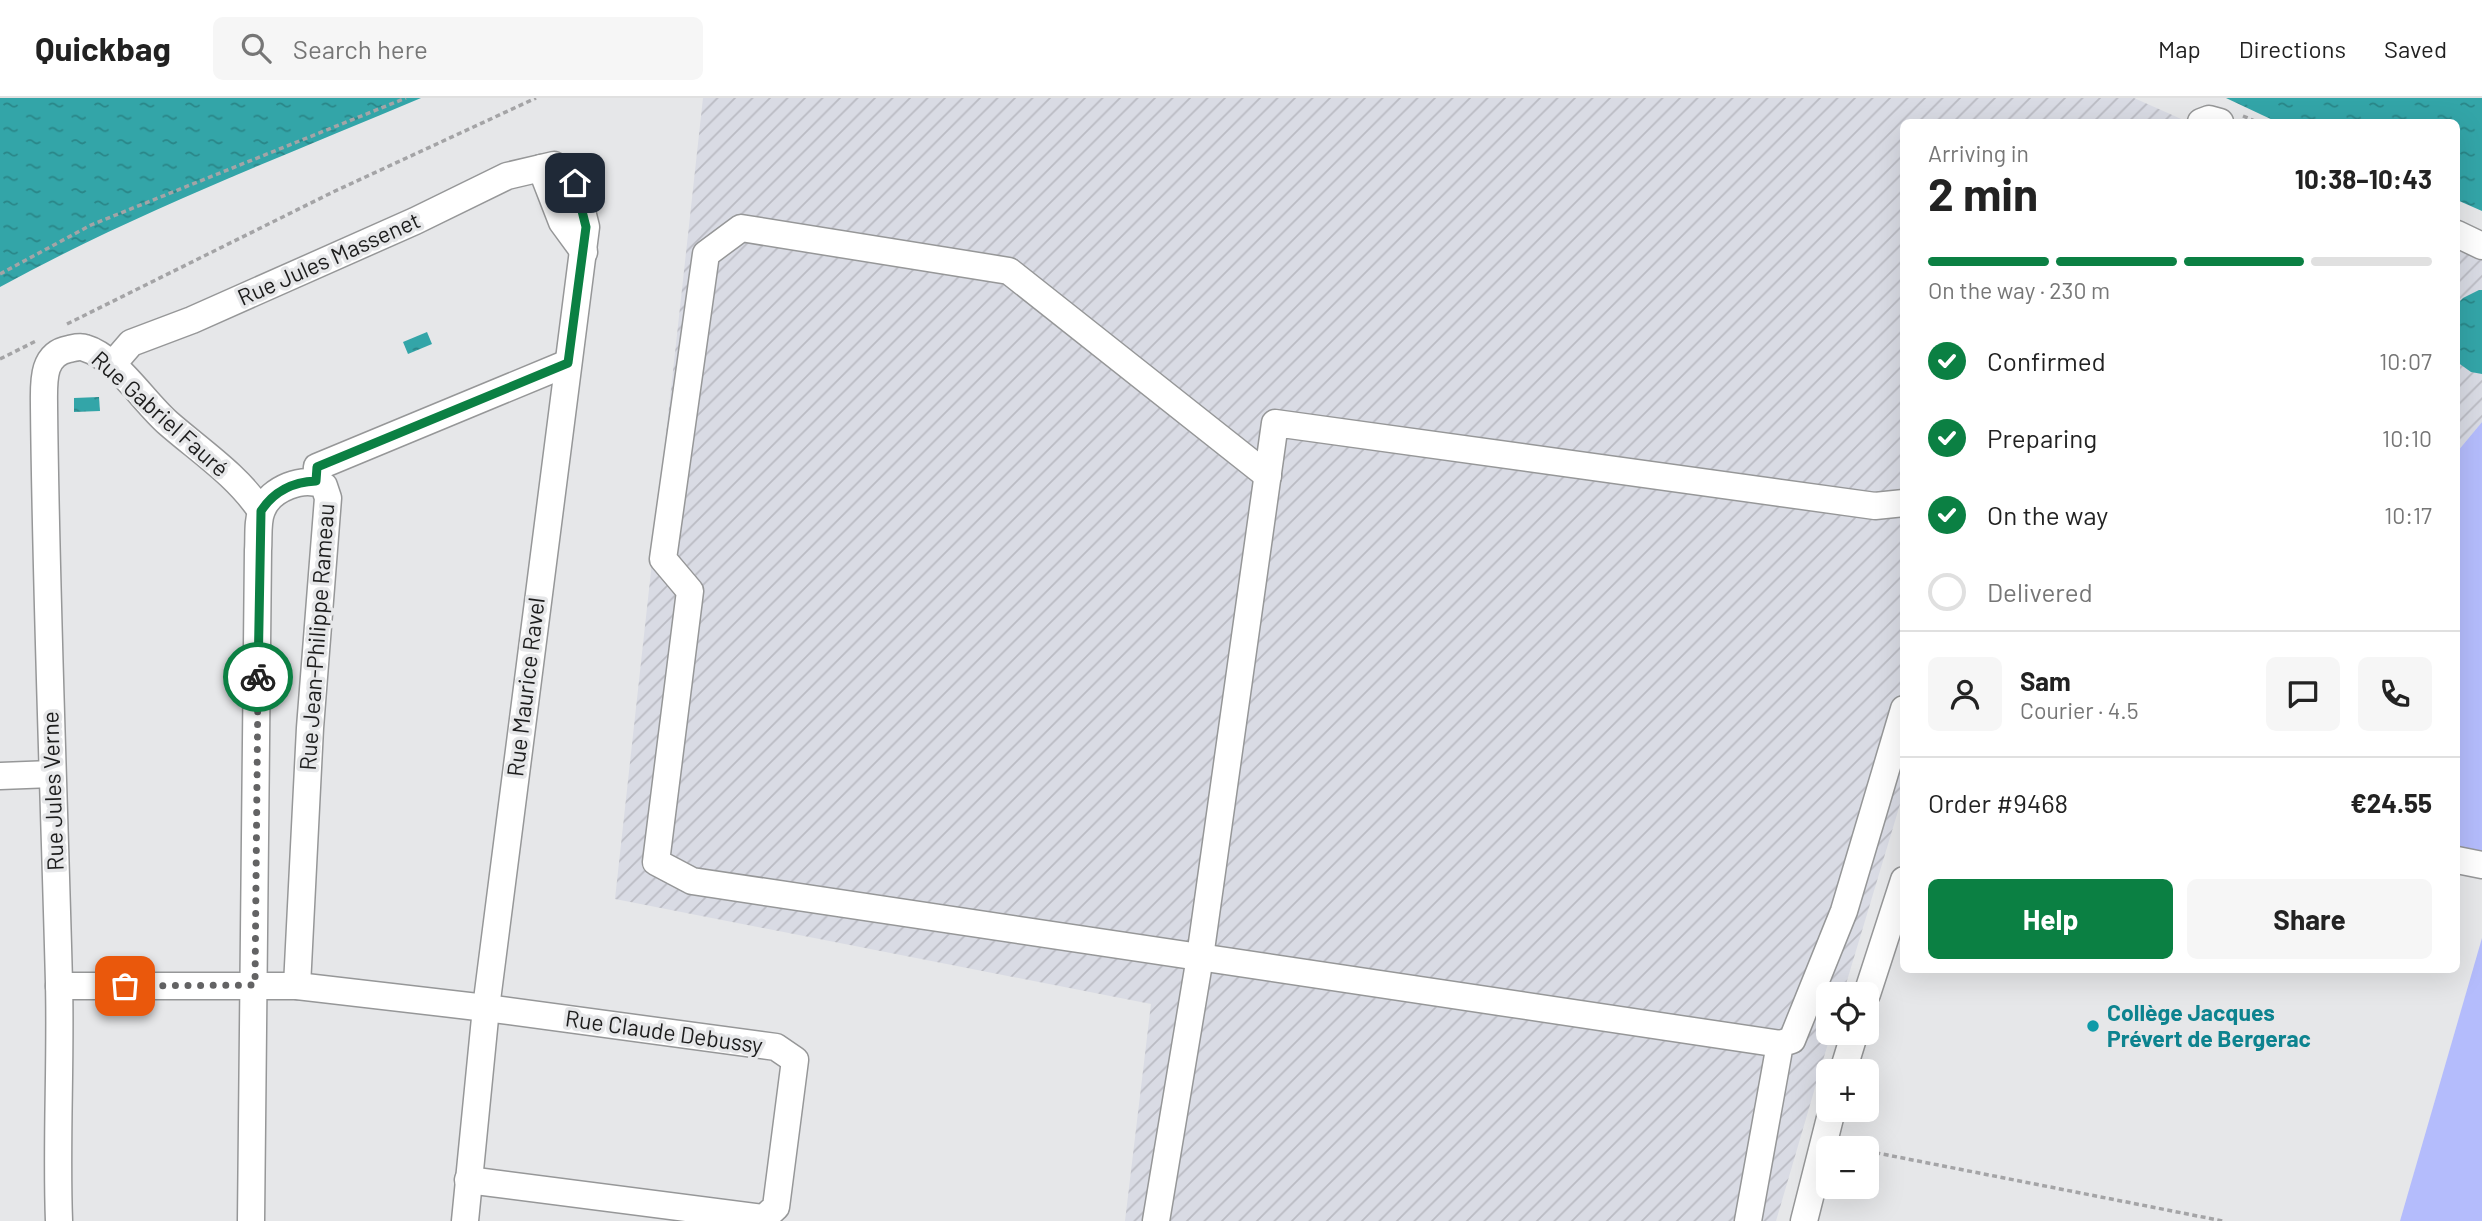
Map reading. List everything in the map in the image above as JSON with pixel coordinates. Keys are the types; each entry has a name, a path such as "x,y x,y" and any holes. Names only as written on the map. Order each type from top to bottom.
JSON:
{"street":[{"name":"Rue Maurice Ravel","path":"465,1221 486,1008 586,227 575,183 548,166"},
{"name":"Rue Jules Massenet","path":"112,365 131,343 192,320 415,221 507,176 548,166"},
{"path":"1268,476 1009,271 741,228 706,254 663,559 690,591 656,862 692,881 1780,1044 1792,1040 1844,911 1900,722"},
{"path":"2460,235 2482,246"},
{"name":"Rue Gabriel Fauré","path":"47,348 63,350 82,346 99,354 166,421 248,492 261,511"},
{"name":"Rue Jules Verne","path":"47,348 44,406 59,986 59,1221"},
{"path":"316,481 317,467 568,363"},
{"path":"1156,1221 1200,957 1275,423 1875,506 1900,503"},
{"name":"Rue Jean-Philippe Rameau","path":"261,511 270,497 301,482 316,481 324,485 328,498 310,728 298,986"},
{"path":"251,1221 258,562 261,511"},
{"path":"0,776 52,774"},
{"path":"2460,860 2482,864"},
{"path":"1871,982 1900,892"},
{"path":"59,986 298,986 486,1008"},
{"name":"Rue Claude Debussy","path":"468,1180 764,1219 776,1207 795,1060 776,1047 486,1008"},
{"path":"1748,1221 1780,1044"},
{"path":"1804,1221 1829,1122"}],"path":[{"path":"0,274 90,225 406,98"},
{"path":"57,330 333,192 536,98"},
{"path":"0,359 47,348"},
{"path":"1879,1153 2223,1221"}],"shaded area":[{"path":"703,98 2134,98 2181,119 1900,119 1900,804 1847,982 1816,982 1816,1045 1827,1045 1823,1059 1816,1059 1816,1084 1776,1221 1125,1221 1151,1004 615,899"},
{"path":"2460,249 2482,260 2482,422 2460,448"},
{"path":"2482,422 2482,853 2460,849 2460,448"},
{"path":"2482,938 2482,1221 2400,1221"}],"water":[{"path":"0,98 421,98 155,210 0,287"},
{"path":"2226,98 2482,98 2482,211 2460,201 2460,119 2271,119"},
{"path":"2482,290 2482,374 2471,372 2460,364 2460,301"},
{"path":"427,332 432,344 408,354 403,342"},
{"path":"99,397 100,411 74,412 74,398"}],"way so far":[{"path":"125,986 255,985 258,677"}],"place":[{"name":"Collège Jacques Prévert de Bergerac","path":"2093,1026"}],"route":[{"path":"258,677 258,550 261,511 270,497 301,482 316,481 317,467 568,363 586,227 575,183"}]}
